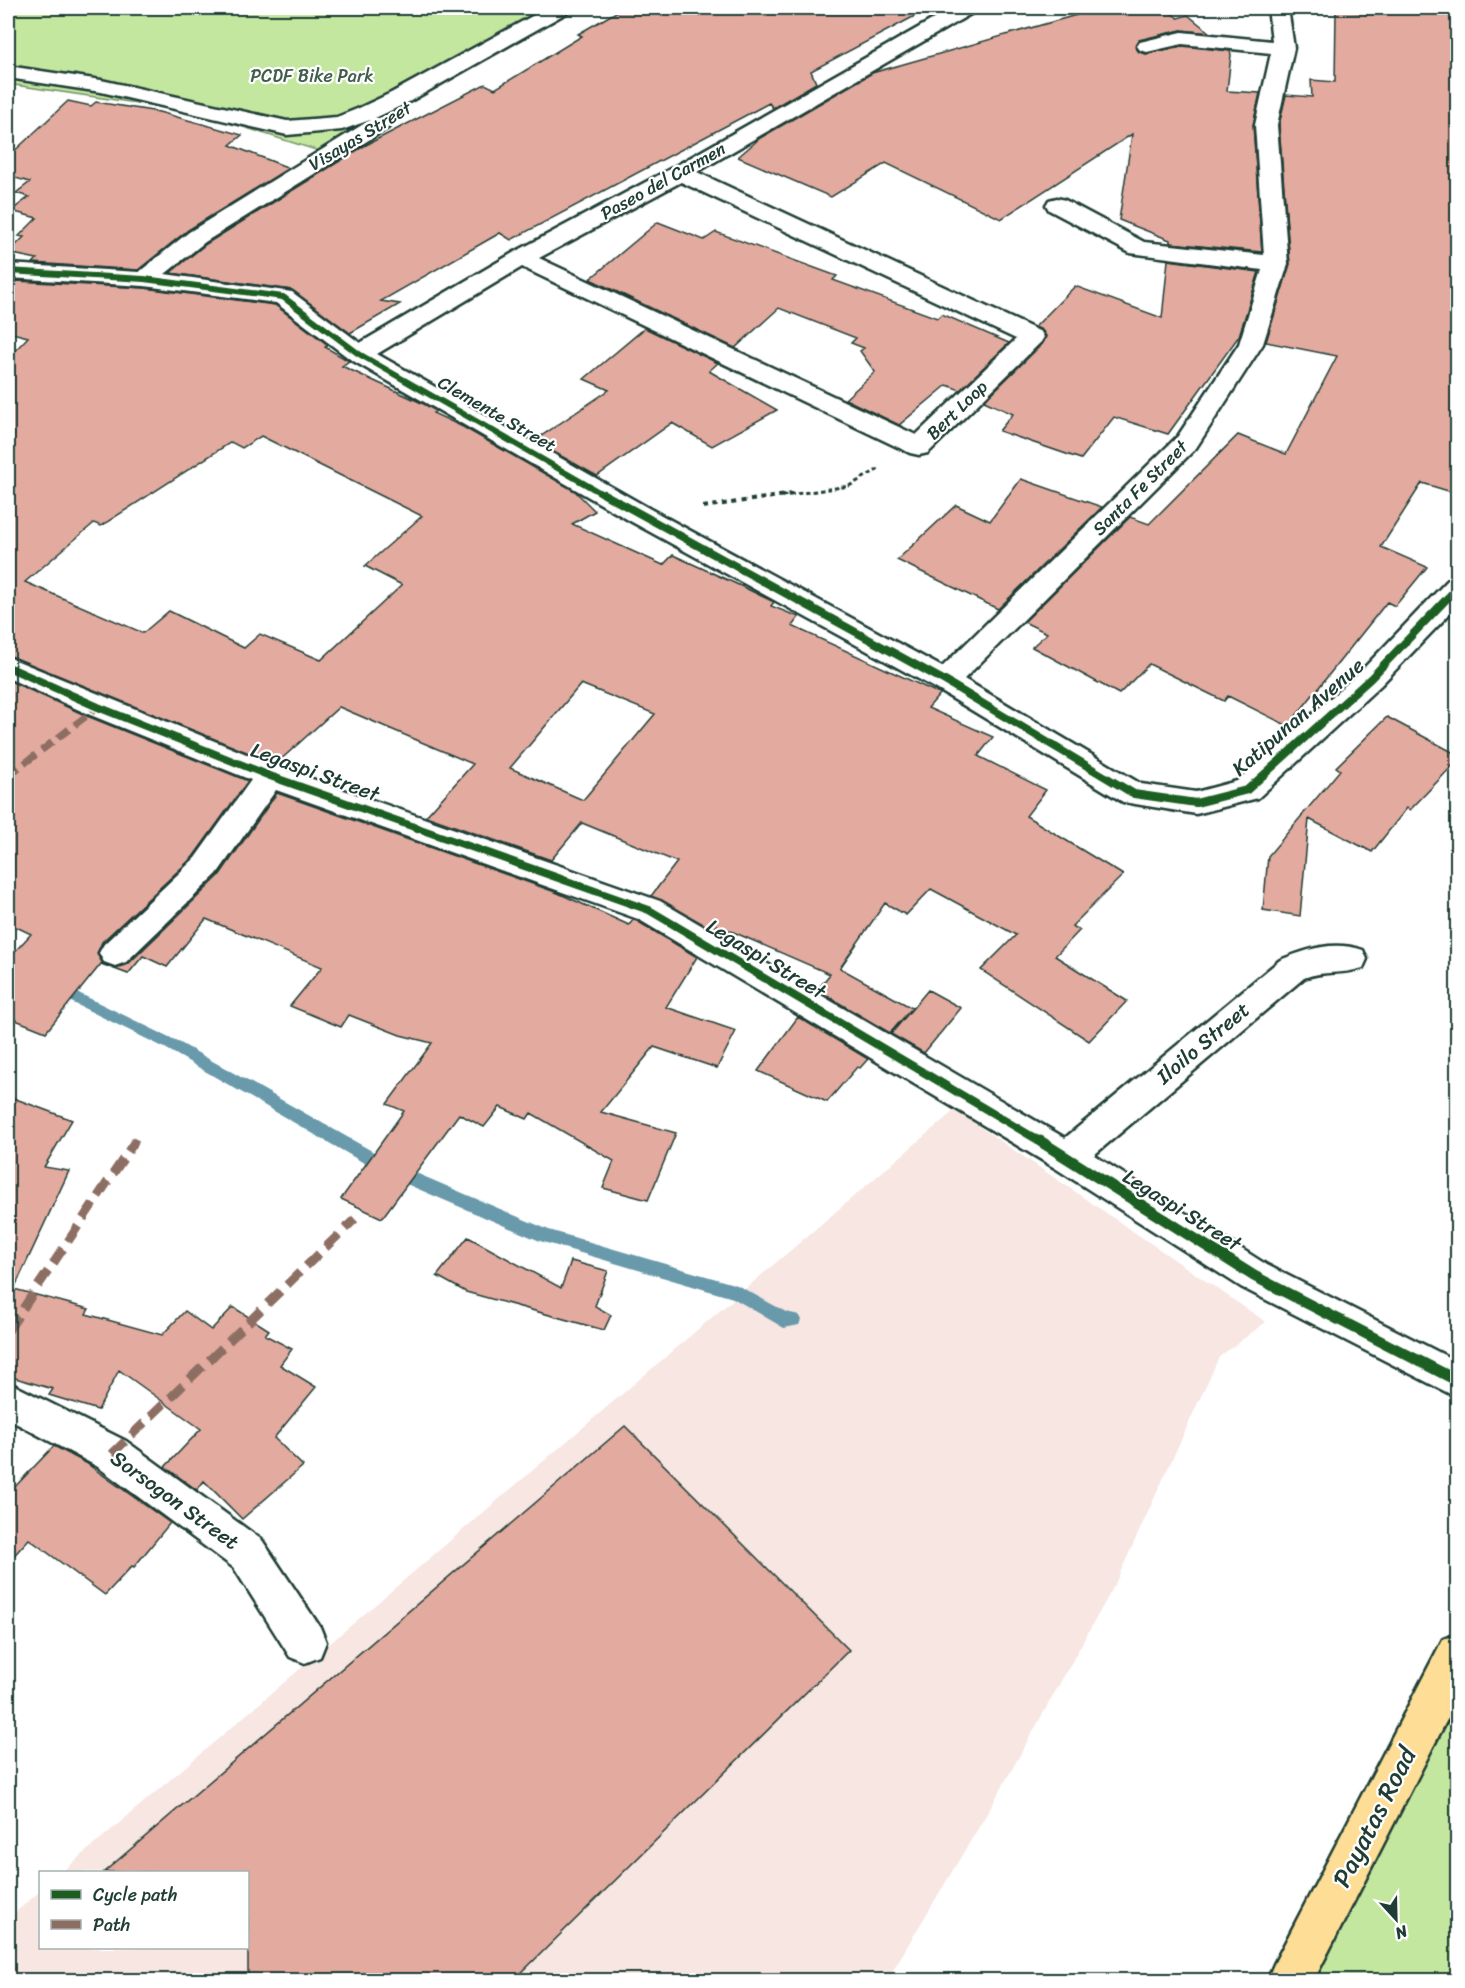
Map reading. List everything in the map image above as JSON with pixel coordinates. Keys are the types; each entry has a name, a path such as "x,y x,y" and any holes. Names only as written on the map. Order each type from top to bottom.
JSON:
{"main road":[{"name":"Payatas Road","path":"1290,1980 1458,1654"}],"street":[{"path":"8,72 101,86 287,128 317,128 342,123 399,98 561,8"},
{"name":"Visayas Street","path":"144,279 197,237 321,160 412,104 584,8"},
{"name":"Paseo del Carmen","path":"358,354 521,258 680,174 967,8"},
{"name":"Santa Fe Street","path":"945,681 1187,442 1251,344 1276,264 1266,125 1282,48 1278,8"},
{"path":"1147,46 1182,38 1282,48"},
{"path":"8,88 162,110 219,124 321,160"},
{"name":"Bert Loop","path":"521,258 919,447 1032,337 680,174"},
{"path":"1057,205 1138,248 1276,264"},
{"name":"Clemente Street","path":"8,271 144,279 283,297 358,354 642,516 945,681"},
{"name":"Katipunan Avenue","path":"945,681 1134,794 1196,803 1247,790 1371,678 1458,588"},
{"name":"Legaspi Street","path":"8,667 98,707 270,776 648,910 1066,1157 1254,1276 1458,1381"},
{"path":"115,953 206,866 270,776"},
{"name":"Iloilo Street","path":"1066,1157 1292,969 1318,959 1351,959"},
{"name":"Sorsogon Street","path":"8,1400 112,1454 248,1554 305,1642"}],"path":[{"path":"642,516 849,486 919,447"}],"shaded area":[{"path":"955,1110 1266,1322 1219,1357 1114,1586 992,1805 887,1980 8,1980 8,1919 39,1892 39,1949 249,1949 249,1871 63,1871"}],"green space":[{"name":"PCDF Bike Park","path":"8,8 573,8 319,151 218,119 163,107 8,84"},
{"path":"1457,1654 1457,1980 1290,1980 1309,1943"}],"building":[{"path":"623,8 930,8 811,71 816,83 773,108 769,103 511,240 500,233 381,301 400,304 350,333 292,290 170,273 206,244 364,146 485,84 495,89 582,36 578,34"},
{"path":"1101,8 1164,8 1178,18 1188,15 1210,33 1181,30 1139,40 1135,47 1139,52 1146,54 1182,46 1230,51 1227,91 1260,93 1253,125 1262,252 1170,243 1170,240 1119,220 1132,134 1001,219 886,163 831,197 738,157 760,138 872,73"},
{"path":"1380,8 1458,11 1458,494 1422,483 1381,547 1427,567 1395,606 1387,602 1288,726 1228,696 1224,701 1149,664 1119,694 1032,647 1047,633 1024,622 1130,517 1149,524 1238,435 1286,454 1337,356 1266,342 1290,264 1279,125 1286,95 1312,97 1311,80 1335,82 1336,10 1380,14"},
{"path":"68,101 91,106 96,102 159,112 242,135 230,145 289,168 188,230 138,270 33,263 37,259 8,253 24,237 19,236 37,218 11,211 29,197 16,193 30,182 8,176 8,157"},
{"path":"658,222 704,240 716,232 837,276 833,280 937,318 942,314 1009,343 960,390 947,385 899,425 845,399 875,372 860,351 864,348 851,343 856,338 779,308 735,348 590,279"},
{"path":"1168,260 1259,272 1239,336 1168,434 1114,417 1081,459 999,431 1013,414 984,401 1043,343 1046,336 1042,330 1035,327 1075,286 1162,318"},
{"path":"16,281 144,288 275,305 328,345 325,347 349,361 342,366 426,405 436,411 433,413 463,427 575,491 595,511 572,524 663,565 673,555 743,587 774,602 771,606 799,617 792,626 940,694 928,708 993,737 978,756 1046,790 1026,816 1123,875 1072,926 1080,930 1055,956 1127,1001 1089,1041 981,970 1016,935 931,889 906,915 885,903 840,968 912,1008 890,1033 817,990 830,974 717,925 714,930 651,896 677,862 582,823 551,860 426,816 473,764 339,707 276,764 8,655 8,358 28,337 8,332 8,289","holes":["261,436 422,516 365,566 402,585 321,660 260,634 244,648 169,611 143,633 25,582 94,523 101,526 231,442 242,448","581,684 655,714 583,800 510,768"]},
{"path":"645,328 718,363 709,371 777,410 712,446 672,423 597,476 534,441 609,390 584,379"},
{"path":"1021,479 1102,507 998,609 897,560 956,505 990,521"},
{"path":"8,680 87,716 248,781 193,857 102,942 97,954 103,964 116,968 128,964 219,876 277,793 558,893 629,925 633,920 637,921 697,957 666,1007 736,1031 717,1068 654,1047 601,1112 676,1133 648,1200 603,1188 614,1161 531,1113 527,1119 500,1107 484,1127 459,1114 382,1218 341,1199 404,1111 387,1104 432,1043 400,1035 349,1015 341,1027 290,1006 322,967 206,919 167,967 143,956 128,974 101,964 46,1032 8,1017 8,959 31,934 8,923"},
{"path":"1387,717 1458,755 1458,760 1410,810 1407,808 1372,852 1309,819 1300,916 1263,910 1268,856 1340,770 1336,767"},
{"path":"928,990 961,1008 924,1053 891,1034"},
{"path":"798,1017 868,1059 860,1068 857,1067 827,1102 758,1071"},
{"path":"8,1096 72,1120 44,1167 69,1171 14,1289 89,1309 86,1314 162,1335 185,1311 211,1330 233,1307 269,1330 265,1335 292,1349 280,1365 316,1387 274,1438 303,1466 242,1519 204,1481 197,1490 165,1467 201,1429 119,1370 98,1410 49,1395 53,1389 8,1376"},
{"path":"468,1237 561,1288 571,1261 608,1271 595,1306 611,1315 604,1330 466,1292 437,1276"},
{"path":"625,1426 849,1650 514,1980 248,1980 249,1871 105,1871"},
{"path":"54,1446 86,1463 170,1523 134,1567 132,1566 105,1595 29,1539 8,1562 8,1494"}],"waterway":[{"path":"56,988 170,1044 389,1169 546,1236 737,1292 784,1320 793,1320"}],"marked path":[{"path":"8,776 98,707"},
{"path":"8,1331 136,1139"},
{"path":"112,1454 355,1219"}],"cycle path":[{"path":"8,271 144,279 283,297 359,354 642,516 945,681 1134,794 1196,803 1247,790 1371,678 1458,587"},
{"path":"8,667 98,707 270,776 649,910 1067,1157 1254,1276 1458,1381"}]}
